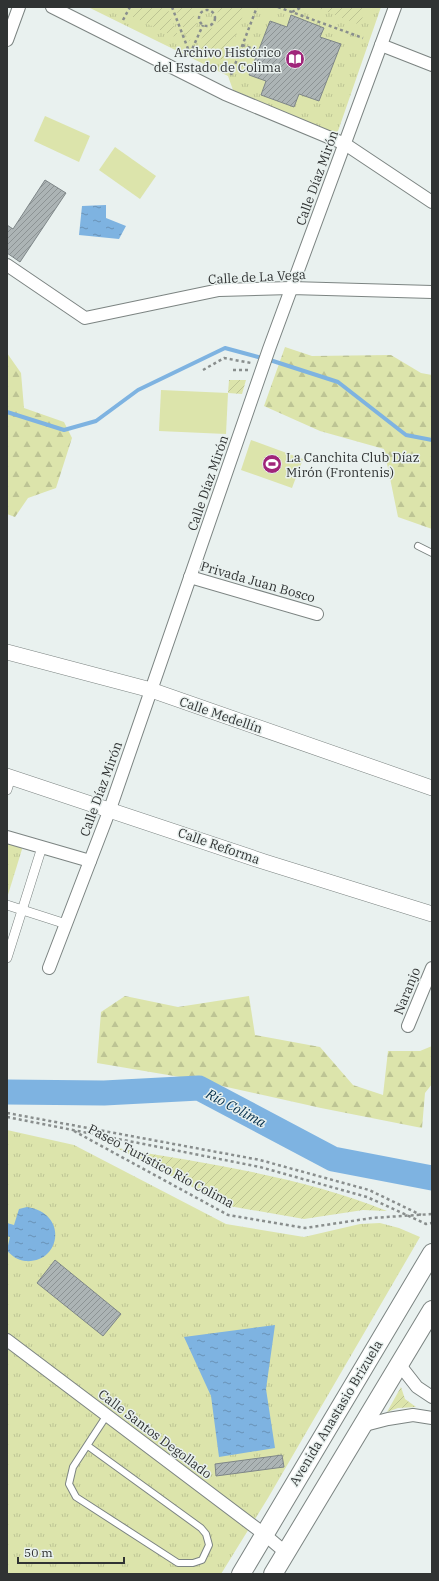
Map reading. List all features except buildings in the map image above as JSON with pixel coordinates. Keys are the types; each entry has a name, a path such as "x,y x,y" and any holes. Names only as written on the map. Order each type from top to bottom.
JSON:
{"main road":[{"name":"Avenida Anastasio Brizuela","path":"241,1574 432,1253"},
{"path":"273,1574 432,1310"}],"street":[{"path":"7,40 19,7"},
{"path":"52,7 226,94 345,144 432,202"},
{"name":"Calle Díaz Mirón","path":"49,968 110,809 269,349 395,7"},
{"path":"381,45 432,65"},
{"name":"Calle de La Vega","path":"7,265 85,318 220,290 292,288 432,292"},
{"name":"Privada Juan Bosco","path":"190,577 317,614"},
{"name":"Calle Medellín","path":"7,652 151,690 432,788"},
{"name":"Calle Reforma","path":"8,781 110,809 265,862 432,914"},
{"path":"7,837 90,861"},
{"path":"7,958 42,847"},
{"path":"7,905 66,924"},
{"name":"Naranjo","path":"408,1026 432,968"},
{"name":"Calle Santos Degollado","path":"7,1340 264,1534 285,1552"},
{"path":"399,1364 417,1387 432,1397"},
{"path":"361,1426 412,1415 432,1418"}],"lane":[{"path":"418,546 432,553"},
{"path":"88,1446 201,1528 206,1534 209,1545 202,1560 193,1563 178,1563 76,1497 69,1484 73,1467 107,1415"}],"path":[{"path":"123,20 130,7"},
{"path":"172,7 190,54 203,25"},
{"path":"231,75 257,7"},
{"path":"278,7 363,38"},
{"path":"289,7 291,12"},
{"path":"291,12 293,7"},
{"path":"291,12 302,7"},
{"path":"210,8 215,16 214,21 209,26 203,25 200,22 200,14 204,10 210,8"},
{"path":"242,45 256,50"},
{"path":"203,370 224,358 264,364"},
{"name":"Paseo Turístico Río Colima","path":"7,1113 260,1160 369,1190 421,1215"},
{"path":"7,1117 260,1167 367,1197 426,1224 432,1223"},
{"name":"Paseo Turístico Río Colima","path":"60,1124 228,1215 305,1228 372,1218 432,1214"}],"green space":[{"path":"88,7 381,7 337,134 233,90 228,76"},
{"path":"133,7 167,7 179,39 129,15"},
{"path":"175,7 200,7 194,15 197,25 189,42"},
{"path":"217,7 246,7 226,62 197,48 206,30 216,26 219,16 216,9"},
{"path":"315,7 366,7 360,25"},
{"path":"45,116 90,136 79,162 34,141"},
{"path":"115,147 156,176 140,199 99,170"},
{"path":"285,347 312,356 391,355 421,373 432,375 432,529 398,517 384,449 320,431 264,406"},
{"path":"7,353 21,373 24,408 64,422 72,438 56,488 28,498 15,517 7,514"},
{"path":"229,380 246,380 242,394 228,393"},
{"path":"161,390 228,393 226,434 159,431"},
{"name":"La Canchita Club Díaz Mirón (Frontenis)","path":"251,440 303,459 292,488 241,470"},
{"path":"7,842 23,846 7,898"},
{"path":"125,996 178,1007 249,996 255,1035 320,1047 353,1085 383,1095 388,1051 420,1051 432,1046 432,1084 425,1093 422,1128 321,1108 186,1078 97,1063 101,1012"},
{"path":"7,1130 74,1145 226,1224 304,1237 360,1224 380,1223 399,1228 420,1237 268,1498 221,1574 7,1574"},
{"path":"117,1148 254,1172 321,1189 387,1211 363,1210 304,1219 229,1206"},
{"path":"401,1387 405,1399 416,1407 398,1408 387,1412"}],"water":[{"path":"106,205 106,218 126,226 119,239 79,235 82,206"},
{"path":"27,1207 40,1211 49,1218 54,1228 55,1237 53,1247 46,1255 37,1260 25,1261 15,1257 7,1250 10,1237 7,1236 7,1223 14,1225 19,1209"},
{"path":"275,1325 266,1389 275,1448 219,1457 211,1396 184,1337"}],"waterway":[{"path":"7,412 64,430 96,421 138,390 225,348 273,361 338,382 406,435 432,440"},
{"name":"Río Colima","path":"7,1092 104,1093 199,1088 333,1159 432,1178"}],"place":[{"name":"Archivo Histórico del Estado de Colima","path":"295,59"},
{"name":"La Canchita Club Díaz Mirón (Frontenis)","path":"272,464"}]}
